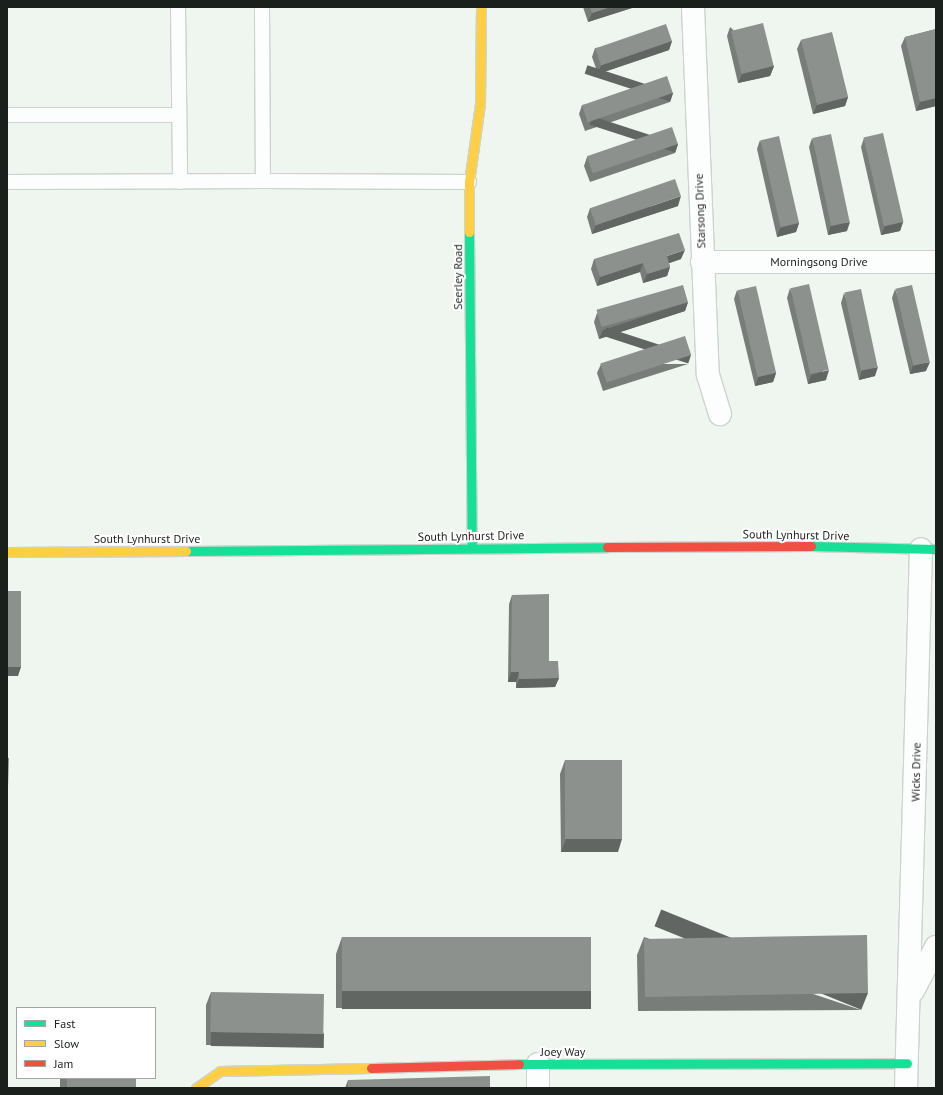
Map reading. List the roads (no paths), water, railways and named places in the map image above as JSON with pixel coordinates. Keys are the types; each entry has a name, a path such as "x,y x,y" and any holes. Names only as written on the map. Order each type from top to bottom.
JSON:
{"street":[{"name":"Seerley Road","path":"472,547 469,182 480,104 481,7"},
{"name":"Starsong Drive","path":"693,7 702,262 708,375 720,414"},
{"name":"Morningsong Drive","path":"702,262 936,262"},
{"name":"South Lynhurst Drive","path":"7,552 472,547 929,549"},
{"name":"Wicks Drive","path":"906,1088 929,549"},
{"name":"Wicks Drive","path":"910,996 936,947"},
{"name":"Joey Way","path":"196,1088 220,1071 538,1064 907,1063"},
{"path":"538,1064 538,1088"}],"lane":[{"path":"178,7 180,182"},
{"path":"262,7 263,181"},
{"path":"7,115 179,115"},
{"path":"7,182 469,182"}]}
